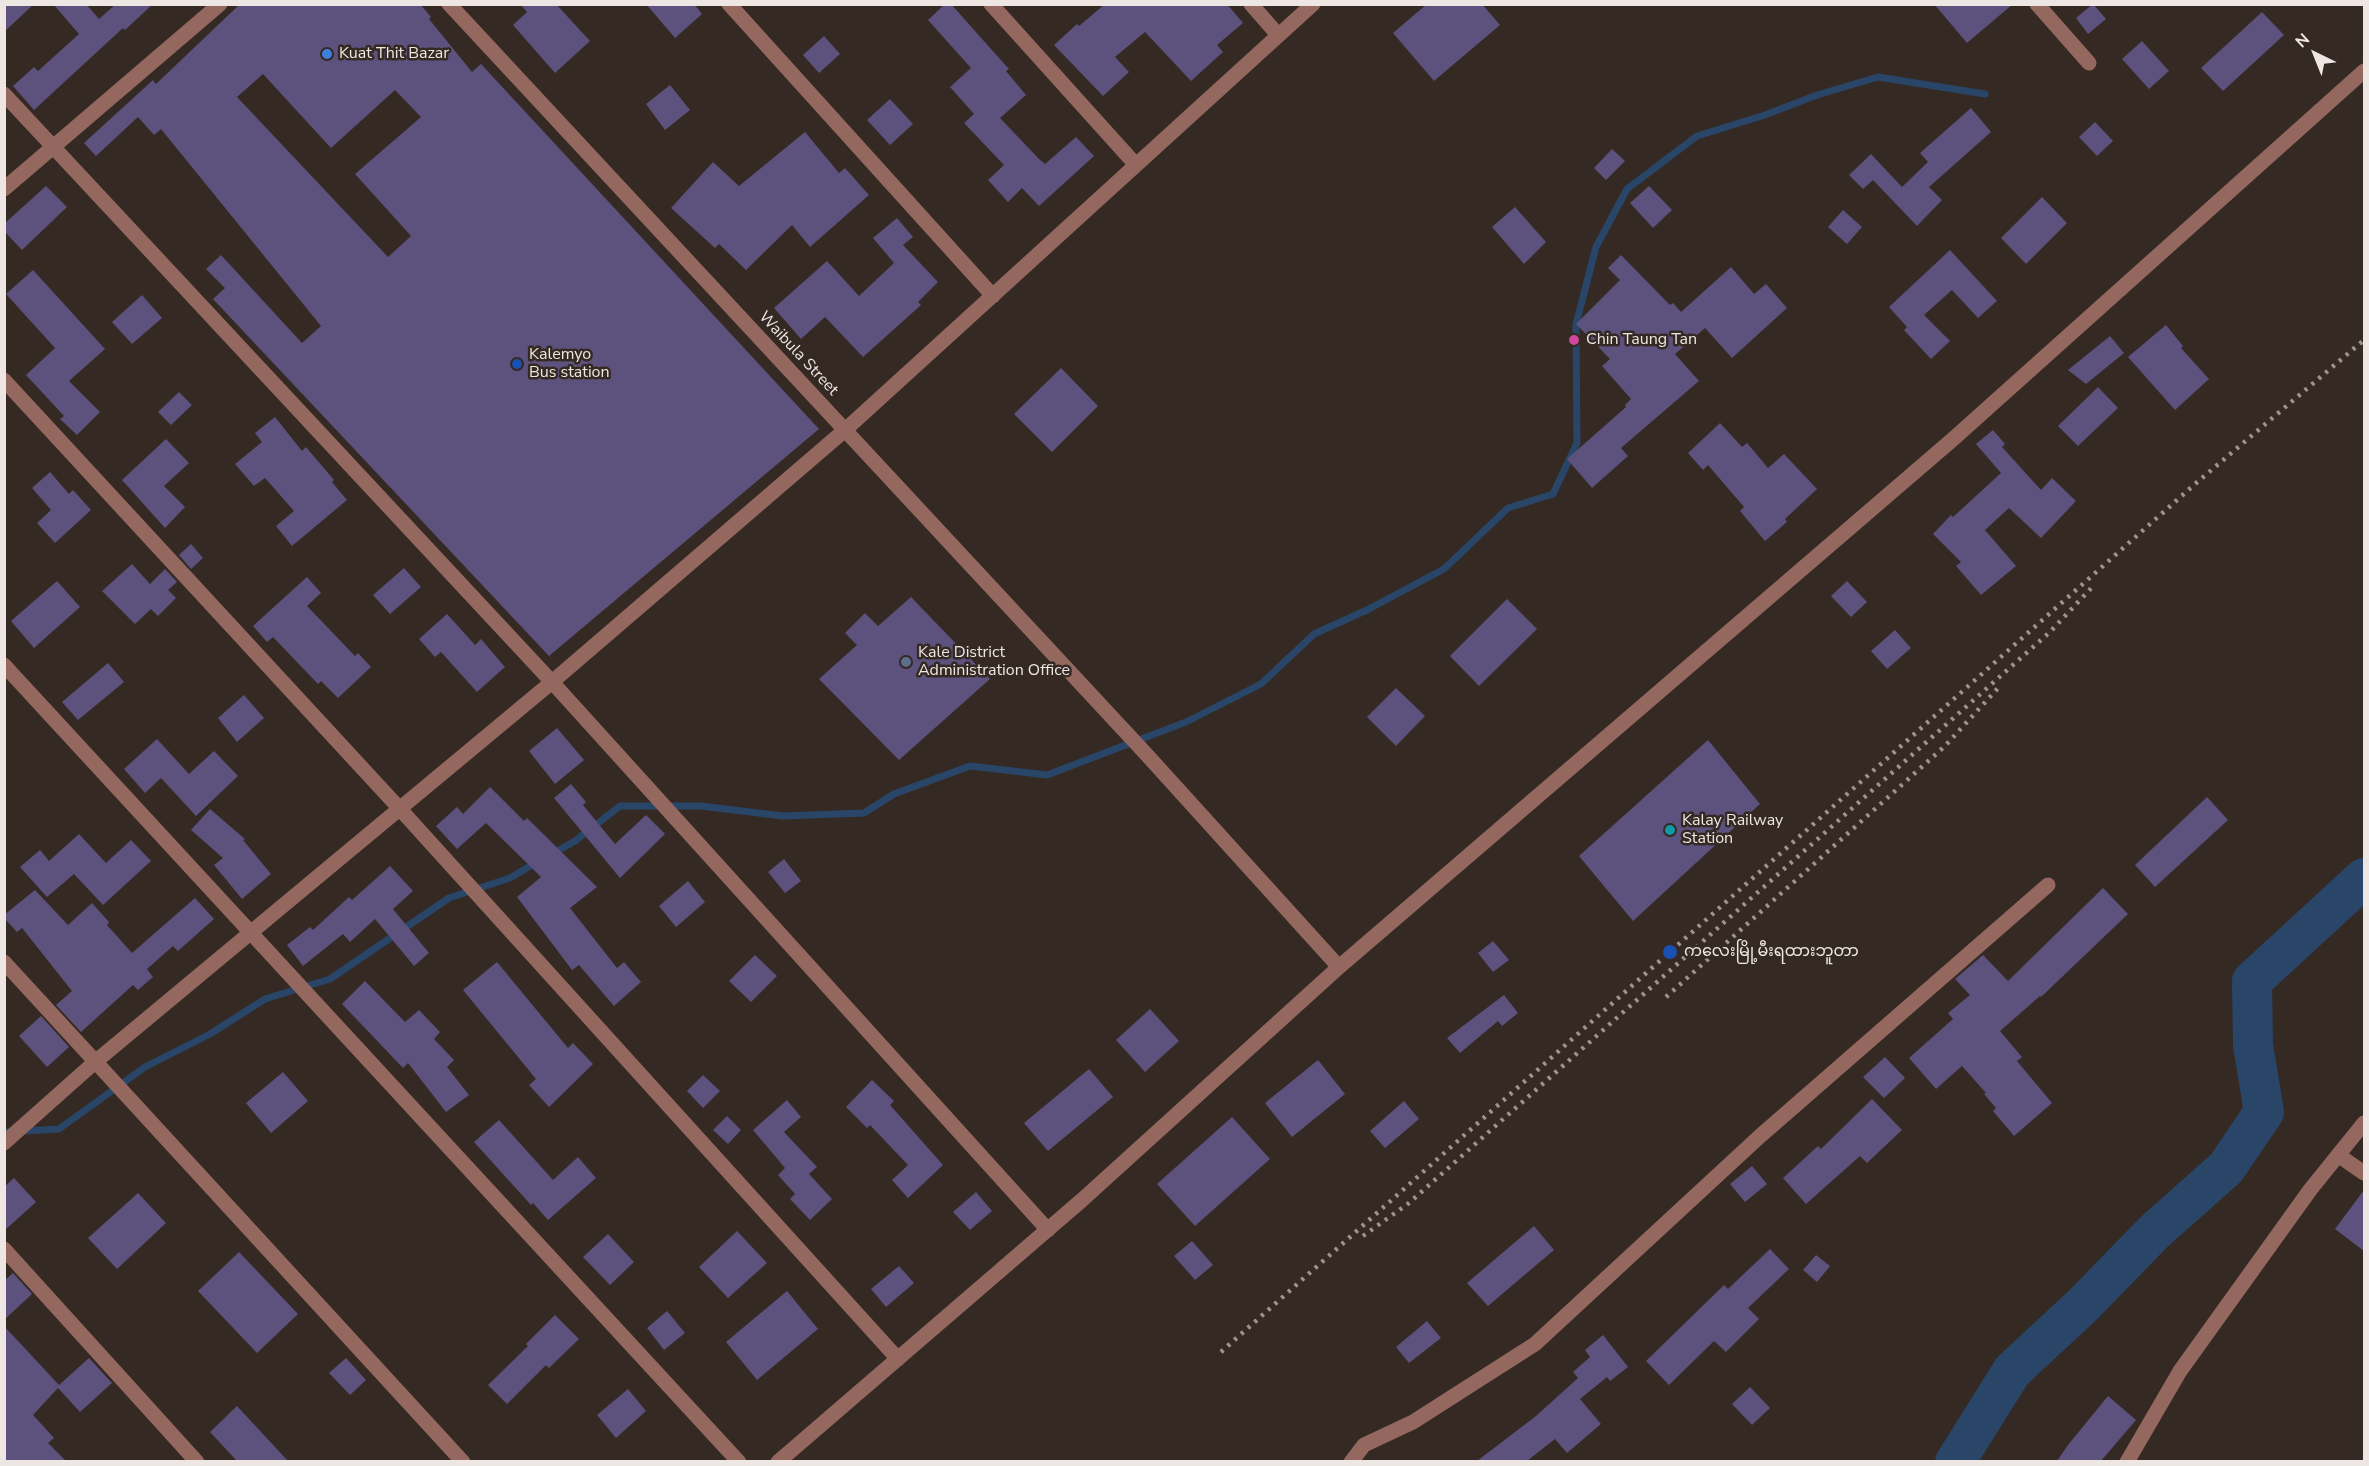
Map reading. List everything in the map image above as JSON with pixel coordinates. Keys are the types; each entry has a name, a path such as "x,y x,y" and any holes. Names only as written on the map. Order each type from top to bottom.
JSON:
{"street":[{"path":"4,189 220,4"},
{"name":"Waibula Street","path":"449,4 1147,755 1339,967"},
{"path":"729,4 993,296"},
{"path":"991,4 1136,165"},
{"path":"1251,4 1278,35"},
{"path":"4,1143 99,1066 252,932 552,682 845,430 1313,4"},
{"path":"2037,4 2090,63"},
{"path":"778,1461 1048,1230 1339,967 1952,440 2364,71"},
{"path":"4,94 55,146 552,682 1048,1230"},
{"path":"4,380 400,809 898,1359"},
{"path":"4,665 739,1461"},
{"path":"1350,1461 1364,1445 1413,1422 1535,1344 1759,1137 2048,885"},
{"path":"4,962 463,1461"},
{"path":"2127,1461 2180,1371 2310,1190 2364,1123"},
{"path":"2338,1155 2364,1173"},
{"path":"4,1249 197,1461"}],"building":[{"path":"4,4 34,4 4,32"},
{"path":"53,4 86,4 99,19 116,4 153,4 125,30 123,28 34,110 13,86 34,67 38,71 79,34"},
{"name":"Kalemyo Bus station","path":"240,4 420,4 431,17 429,19 472,72 481,64 819,429 549,656 213,299 225,288 206,269 221,255 302,343 321,326 161,129 154,135 138,117 96,156 84,143 153,80 156,84","holes":["263,74 331,148 395,90 421,117 355,174 411,236 388,257 237,97"]},
{"path":"520,4 556,4 590,41 555,73 513,25 527,12"},
{"path":"646,4 694,4 702,14 675,38"},
{"path":"945,4 951,4 1009,69 1006,71 1026,95 1000,118 1039,159 1045,164 1076,137 1094,156 1039,206 1022,188 1008,202 988,180 1004,165 964,123 974,114 950,87 971,68 928,20"},
{"path":"1105,4 1227,4 1243,23 1217,45 1223,52 1191,81 1145,32 1115,57 1129,72 1103,96 1054,45 1077,24 1079,26"},
{"path":"1427,4 1482,4 1500,25 1434,81 1393,33"},
{"path":"1934,4 2013,4 1967,43"},
{"path":"2093,4 2106,19 2088,34 2076,18"},
{"path":"2262,12 2284,35 2223,91 2201,68"},
{"path":"824,36 840,54 819,73 803,55"},
{"path":"2142,41 2169,71 2149,89 2122,59"},
{"path":"670,85 690,110 665,130 646,104"},
{"path":"890,99 913,124 890,145 867,120"},
{"path":"1971,108 1991,132 1929,187 1942,200 1917,226 1873,180 1863,189 1849,175 1871,154 1902,187 1928,162 1920,153"},
{"path":"2095,122 2113,141 2097,156 2079,137"},
{"path":"805,132 839,173 845,168 869,195 810,247 792,225 746,270 719,244 715,248 671,208 713,162 739,186"},
{"path":"1612,149 1625,161 1606,180 1594,168"},
{"path":"46,186 67,207 22,250 4,231 4,224"},
{"path":"1649,186 1672,210 1653,228 1630,203"},
{"path":"2042,197 2067,223 2026,264 2001,238"},
{"path":"1515,207 1546,242 1524,264 1492,227"},
{"path":"1843,210 1862,227 1847,244 1828,227"},
{"path":"897,218 913,237 903,245 938,282 918,302 921,305 863,357 825,317 801,339 774,308 827,261 859,296 894,263 873,238"},
{"path":"1950,250 1997,301 1978,318 1952,290 1924,315 1950,341 1931,359 1904,330 1907,327 1889,307"},
{"path":"1621,255 1670,305 1673,303 1681,312 1731,267 1754,294 1766,284 1787,308 1732,358 1705,328 1675,354 1699,381 1621,448 1628,456 1592,488 1567,459 1626,407 1625,405 1631,399 1602,366 1610,359 1576,324 1620,280 1608,268"},
{"path":"33,270 105,349 69,381 100,412 77,435 60,419 64,416 26,375 55,348 6,294"},
{"path":"142,295 162,318 132,344 112,322"},
{"path":"2166,325 2183,346 2181,348 2209,379 2175,410 2128,357"},
{"path":"2110,336 2124,353 2086,384 2068,370"},
{"path":"1061,368 1098,406 1052,452 1014,414"},
{"path":"2098,387 2118,408 2078,446 2058,426"},
{"path":"179,392 192,405 171,425 158,412"},
{"path":"275,417 302,451 306,447 334,480 332,482 347,500 292,546 276,526 294,511 265,478 254,486 235,464 262,442 255,433"},
{"path":"1720,423 1742,447 1747,443 1768,468 1784,454 1817,489 1785,519 1787,522 1765,541 1740,511 1744,507 1708,465 1703,470 1688,453"},
{"path":"1993,430 2005,444 2002,447 2041,490 2052,478 2076,501 2041,538 2009,508 1985,530 2016,566 1981,595 1956,566 1961,562 1933,534 1951,515 1953,517 2001,473 1976,444"},
{"path":"166,439 189,463 164,486 185,507 165,528 122,480"},
{"path":"50,472 69,494 73,490 91,510 55,543 37,523 51,510 32,488"},
{"path":"191,544 203,558 191,569 179,555"},
{"path":"132,564 150,584 165,569 177,582 168,590 176,598 158,616 151,609 135,624 102,591"},
{"path":"404,568 421,587 390,614 373,595"},
{"path":"307,577 321,593 307,606 355,656 358,653 371,667 338,698 321,681 318,684 273,637 267,642 253,626"},
{"path":"57,581 80,607 34,648 11,621"},
{"path":"1847,581 1867,602 1851,617 1831,596"},
{"name":"Kale District Administration Office","path":"911,597 990,679 899,760 819,679 857,645 845,633 865,613 878,626"},
{"path":"1507,599 1537,629 1479,686 1450,656"},
{"path":"447,614 475,645 481,639 505,667 477,692 441,652 435,657 419,639"},
{"path":"1895,630 1911,648 1887,669 1871,651"},
{"path":"108,663 124,682 78,720 62,702"},
{"path":"1396,688 1425,716 1396,746 1367,717"},
{"path":"244,695 264,718 237,742 218,718"},
{"path":"557,728 584,760 555,784 529,751"},
{"path":"157,739 189,774 214,751 238,776 196,816 161,778 145,793 124,769"},
{"name":"Kalay Railway Station","path":"1708,740 1760,804 1633,921 1579,856"},
{"path":"571,784 586,802 583,805 615,844 646,815 665,834 620,878 554,798"},
{"path":"490,787 524,821 527,818 597,887 570,908 617,968 624,962 641,982 614,1006 579,965 572,970 517,897 541,877 486,823 457,849 436,826 457,807 463,814"},
{"path":"2207,797 2228,820 2155,887 2135,865"},
{"path":"210,809 245,839 243,840 271,874 242,899 214,865 223,858 191,830"},
{"path":"79,834 106,863 131,840 151,861 103,905 74,874 47,897 20,867 40,850 49,861"},
{"path":"784,859 801,881 785,893 768,872"},
{"path":"390,866 413,891 393,909 429,953 414,966 375,919 350,942 343,934 303,966 287,945 310,927 313,930 349,897 352,900"},
{"path":"688,881 705,902 676,927 659,906"},
{"path":"2103,888 2128,914 2041,997 2000,1031 2022,1057 2017,1061 2052,1103 2014,1136 1993,1111 1996,1108 1984,1094 1986,1093 1962,1066 1936,1089 1909,1058 1953,1019 1948,1013 1970,995 1955,979 1983,955 2008,981"},
{"path":"35,890 68,925 92,903 109,922 107,925 132,953 195,898 214,919 178,951 173,946 147,969 153,977 138,990 133,985 81,1032 56,1005 72,991 22,928 17,932 4,918 4,915"},
{"path":"1493,941 1509,960 1493,972 1478,953"},
{"path":"755,955 777,976 751,1002 729,981"},
{"path":"497,962 568,1048 573,1043 593,1064 549,1107 529,1085 536,1079 463,990"},
{"path":"365,981 405,1022 419,1010 440,1032 434,1039 454,1060 447,1067 469,1095 446,1112 408,1063 403,1068 342,1004"},
{"path":"1504,995 1518,1013 1502,1026 1498,1021 1460,1053 1447,1038"},
{"path":"1150,1009 1179,1041 1145,1072 1116,1040"},
{"path":"41,1016 69,1047 47,1067 19,1036"},
{"path":"1885,1057 1905,1078 1884,1098 1863,1077"},
{"path":"1318,1060 1345,1094 1292,1137 1265,1103"},
{"path":"1089,1069 1113,1097 1048,1151 1024,1123"},
{"path":"283,1072 308,1101 271,1133 246,1103"},
{"path":"703,1075 720,1091 703,1108 687,1091"},
{"path":"872,1080 894,1101 890,1105 943,1165 908,1198 892,1180 908,1165 870,1125 867,1128 846,1107"},
{"path":"1872,1099 1902,1130 1867,1163 1860,1156 1806,1204 1783,1178 1818,1146 1821,1149"},
{"path":"787,1100 801,1117 784,1132 817,1167 809,1174 832,1199 810,1220 790,1199 795,1194 778,1175 785,1168 753,1130"},
{"path":"1404,1101 1419,1119 1385,1148 1370,1131"},
{"path":"727,1116 741,1130 728,1144 713,1130"},
{"path":"1232,1117 1270,1159 1195,1226 1157,1184"},
{"path":"499,1120 553,1180 578,1157 596,1178 548,1220 533,1203 531,1205 474,1142"},
{"path":"1752,1166 1767,1184 1745,1202 1730,1184"},
{"path":"14,1178 36,1202 4,1231 4,1187"},
{"path":"2364,1190 2364,1251 2335,1229"},
{"path":"976,1192 992,1211 970,1230 953,1212"},
{"path":"138,1193 166,1223 117,1269 88,1238"},
{"path":"1534,1226 1554,1250 1488,1306 1467,1283"},
{"path":"737,1231 767,1263 728,1298 699,1267"},
{"path":"608,1234 634,1262 610,1285 583,1257"},
{"path":"1192,1241 1213,1265 1195,1280 1174,1256"},
{"path":"1770,1249 1789,1269 1748,1308 1759,1319 1726,1352 1714,1341 1669,1385 1646,1361 1724,1285 1728,1289"},
{"path":"239,1252 298,1314 257,1353 198,1291"},
{"path":"1816,1255 1830,1266 1817,1282 1803,1270"},
{"path":"899,1266 914,1283 886,1307 871,1289"},
{"path":"13,1273 32,1294 4,1320 4,1281"},
{"path":"787,1291 818,1329 757,1380 726,1342"},
{"path":"667,1311 685,1333 664,1350 647,1328"},
{"path":"555,1315 579,1339 549,1368 546,1365 507,1404 488,1385 528,1346 526,1344"},
{"path":"1427,1321 1441,1338 1409,1363 1396,1347"},
{"path":"4,1326 59,1385 89,1358 112,1383 80,1412 58,1388 33,1415 54,1438 48,1443 66,1461 4,1461"},
{"path":"1603,1335 1628,1367 1610,1381 1607,1377 1580,1399 1601,1424 1567,1453 1555,1439 1527,1461 1477,1461 1536,1416 1578,1378 1573,1372 1590,1357 1585,1350"},
{"path":"346,1358 366,1380 350,1395 329,1373"},
{"path":"1750,1387 1770,1408 1752,1425 1732,1404"},
{"path":"628,1389 646,1411 616,1438 597,1415"},
{"path":"2108,1396 2136,1420 2101,1461 2057,1461 2068,1445"},
{"path":"237,1406 288,1461 237,1461 210,1432"}],"waterway":[{"path":"552,854 575,841 620,806 701,806 783,816 864,813 894,794 970,766 1047,775 1186,722 1261,684 1314,634 1367,610 1444,569 1508,508 1553,494 1577,443 1576,324 1596,247 1627,189 1697,136 1878,77 1985,94"},
{"path":"4,1132 59,1129 145,1067 210,1034 265,999 330,979 449,898 510,878 537,862"},
{"path":"1955,1462 2012,1371 2084,1304 2154,1232 2226,1168 2264,1112 2253,1045 2252,981 2364,878"}],"railway":[{"path":"1221,1352 2195,484 2364,340"},
{"path":"1363,1236 1409,1203 2050,632 2095,584"},
{"path":"1666,997 1945,746 1999,687"}],"place":[{"name":"Kuat Thit Bazar","path":"327,54"},
{"name":"Chin Taung Tan","path":"1574,340"},
{"name":"Kalemyo Bus station","path":"517,364"},
{"name":"Kale District Administration Office","path":"906,662"},
{"name":"Kalay Railway Station","path":"1670,830"},
{"name":"ကလေးမြို့မီးရထားဘူတာ","path":"1670,952"}]}
